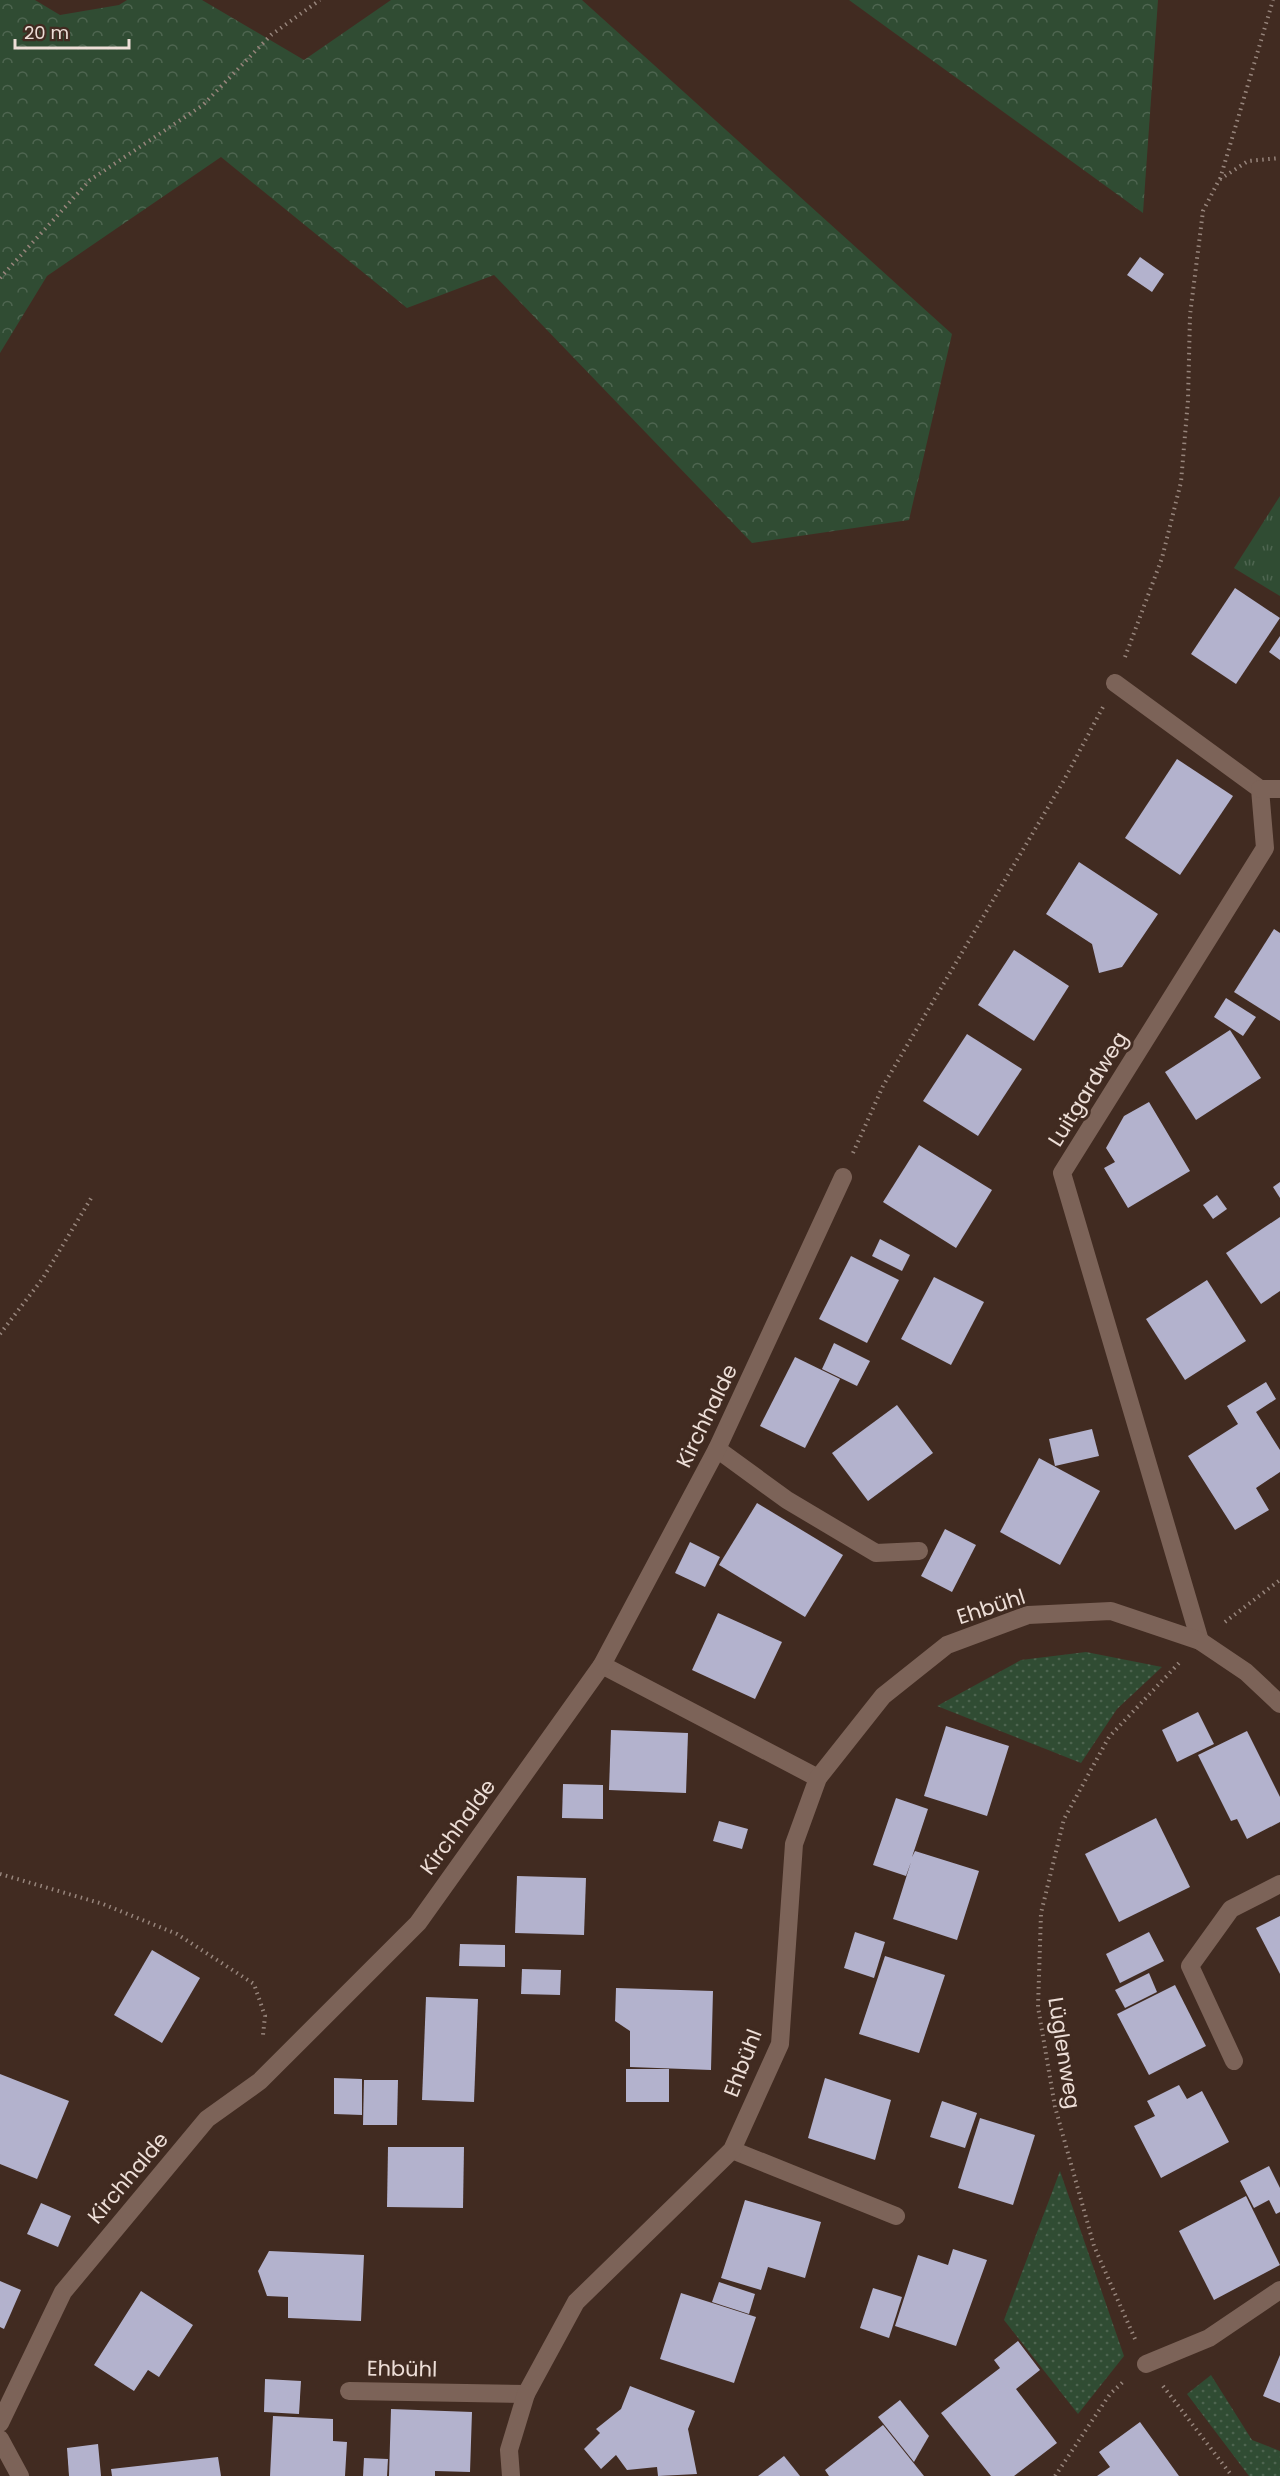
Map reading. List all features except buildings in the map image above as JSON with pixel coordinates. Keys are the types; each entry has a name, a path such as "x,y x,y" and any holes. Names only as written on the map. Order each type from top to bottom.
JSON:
{"street":[{"path":"1115,683 1260,789 1280,789"},
{"name":"Luitgardweg","path":"1200,1641 1062,1173 1265,848 1260,789"},
{"name":"Kirchhalde","path":"0,2423 63,2292 207,2119 260,2081 418,1923 602,1665 717,1449 843,1177"},
{"path":"717,1449 787,1500 876,1553 919,1551"},
{"name":"Ehbühl","path":"511,2476 509,2450 525,2394 576,2302 732,2150 780,2044 794,1844 818,1778 883,1696 947,1645 1028,1615 1111,1611 1200,1641 1246,1671 1280,1704"},
{"path":"602,1665 818,1778"},
{"path":"1234,2061 1190,1966 1231,1909 1280,1884"},
{"path":"732,2150 896,2216"},
{"path":"1146,2364 1209,2338 1280,2290"},
{"name":"Ehbühl","path":"349,2391 525,2394"},
{"path":"0,2439 20,2476"}],"path":[{"path":"0,278 90,180 203,105 271,35 320,0"},
{"path":"843,1177 883,1086 1068,772 1115,683 1162,558 1181,482 1188,400 1191,315 1203,211 1220,180 1273,0"},
{"path":"1220,180 1248,161 1280,158"},
{"path":"0,1334 44,1278 93,1195"},
{"name":"Lüglenweg","path":"1232,2476 1146,2364 1094,2246 1055,2107 1038,2007 1041,1912 1064,1819 1109,1737 1200,1641 1280,1580"},
{"path":"0,1874 103,1904 177,1934 254,1984 265,2016 260,2081"},
{"path":"1055,2476 1110,2394 1146,2364"}],"green space":[{"path":"0,0 35,0 60,15 119,5 127,0 202,0 304,60 391,0 582,0 952,334 909,520 752,543 494,275 407,308 221,157 47,276 0,353"},
{"path":"849,0 1158,0 1143,213"},
{"path":"1280,496 1280,596 1234,568"},
{"path":"1086,1652 1162,1667 1117,1709 1081,1763 937,1706 1021,1660"},
{"path":"1060,2171 1124,2356 1078,2414 1004,2320"},
{"path":"1211,2375 1252,2440 1280,2451 1280,2476 1249,2476 1187,2394"}]}
